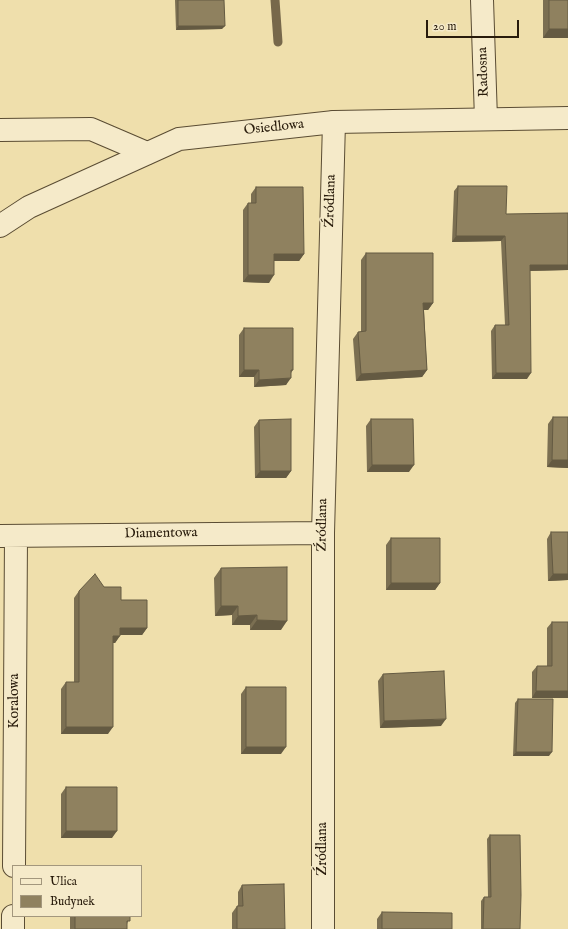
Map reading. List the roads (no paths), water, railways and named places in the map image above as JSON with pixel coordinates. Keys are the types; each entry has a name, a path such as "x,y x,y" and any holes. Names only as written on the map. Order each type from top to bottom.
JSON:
{"street":[{"name":"Radosna","path":"482,0 486,119"},
{"name":"Osiedlowa","path":"0,226 29,207 179,138 334,122 568,118"},
{"name":"Źródlana","path":"323,929 323,533 334,122"},
{"path":"0,130 90,129 147,153"},
{"name":"Diamentowa","path":"8,536 323,533"},
{"name":"Koralowa","path":"8,536 14,865"},
{"path":"13,917 13,929"}],"waterway":[{"path":"275,0 278,42"}]}
